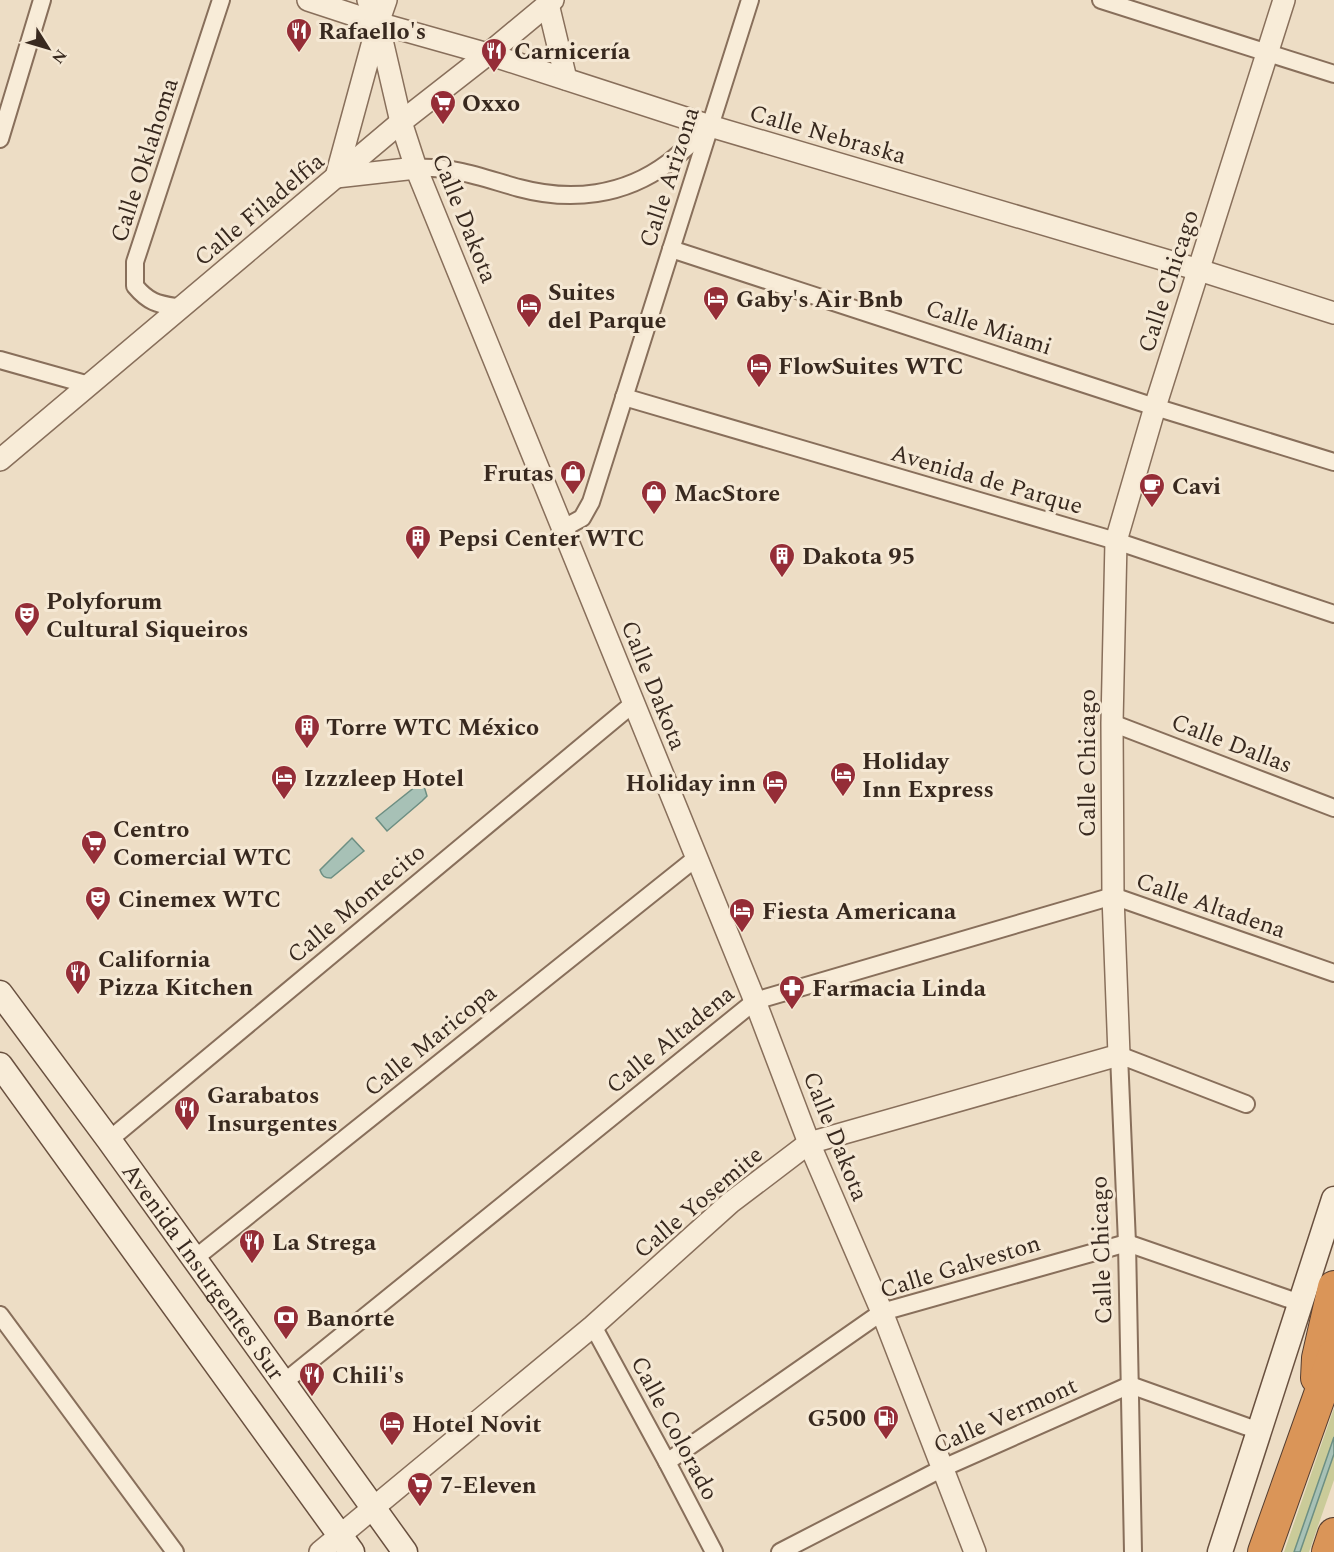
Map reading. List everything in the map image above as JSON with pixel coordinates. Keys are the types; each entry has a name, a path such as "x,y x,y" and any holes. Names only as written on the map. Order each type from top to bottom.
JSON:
{"highway":[{"path":"1314,1409 1318,1358 1334,1287"},
{"path":"1264,1552 1334,1355"},
{"path":"1250,1552 1275,1520"},
{"path":"1328,1552 1334,1534"}],"main road":[{"name":"Avenida Insurgentes Sur","path":"0,993 109,1140 405,1552"},
{"name":"Avenida Insurgentes Sur","path":"0,1065 346,1544"},
{"path":"1220,1552 1334,1199"}],"street":[{"path":"0,139 42,0"},
{"name":"Calle Oklahoma","path":"181,308 160,304 145,297 135,285 135,262 221,0"},
{"name":"Calle Nebraska","path":"308,0 378,23 488,54 710,126 1199,270 1334,313"},
{"name":"Calle Dakota","path":"368,0 378,23 401,122 416,168 755,1001 810,1143 882,1312 975,1552"},
{"path":"386,0 336,177 431,167 453,169 522,189 588,195 616,190 642,179 668,163 710,126"},
{"name":"Calle Arizona","path":"562,529 582,518 591,502 750,0"},
{"path":"1101,0 1334,74"},
{"name":"Calle Chicago","path":"1132,1552 1127,1243 1113,896 1112,723 1116,542 1155,407 1284,0"},
{"path":"550,2 566,79"},
{"name":"Calle Filadelfia","path":"0,460 401,122 550,2"},
{"name":"Calle Miami","path":"671,249 1155,407 1334,462"},
{"path":"0,360 89,385"},
{"name":"Avenida de Parque","path":"624,397 1116,542 1334,614"},
{"name":"Calle Montecito","path":"109,1140 634,703"},
{"name":"Calle Dallas","path":"1112,723 1334,808"},
{"name":"Calle Maricopa","path":"194,1259 696,858"},
{"name":"Calle Altadena","path":"283,1383 755,1001 1113,896 1334,973"},
{"path":"1119,1055 1246,1104"},
{"name":"Calle Yosemite","path":"320,1552 346,1544 373,1508 593,1326 730,1203 810,1143 1119,1055"},
{"path":"1127,1243 1300,1303"},
{"name":"Calle Galveston","path":"667,1462 882,1312 1127,1243"},
{"path":"0,1315 175,1552"},
{"name":"Calle Colorado","path":"593,1326 714,1552"},
{"path":"1130,1385 1259,1431"},
{"name":"Calle Vermont","path":"780,1552 943,1468 1130,1385"}],"green space":[{"path":"1334,1408 1334,1480 1309,1552 1284,1552"}],"shaded area":[{"path":"420,783 424,786 427,796 387,831 376,818"},
{"path":"352,838 364,851 331,878 324,876 320,870"},
{"path":"1334,1437 1334,1454 1300,1552 1294,1552"}],"place":[{"name":"Rafaello's","path":"299,54"},
{"name":"Carnicería","path":"494,74"},
{"name":"Oxxo","path":"443,126"},
{"name":"Gaby's Air Bnb","path":"716,322"},
{"name":"Suites del Parque","path":"529,329"},
{"name":"FlowSuites WTC","path":"759,389"},
{"name":"Frutas","path":"573,496"},
{"name":"Cavi","path":"1152,509"},
{"name":"MacStore","path":"654,516"},
{"name":"Pepsi Center WTC","path":"418,561"},
{"name":"Dakota 95","path":"782,579"},
{"name":"Polyforum Cultural Siqueiros","path":"27,638"},
{"name":"Torre WTC México","path":"307,750"},
{"name":"Holiday Inn Express","path":"843,798"},
{"name":"Izzzleep Hotel","path":"284,801"},
{"name":"Holiday inn","path":"775,806"},
{"name":"Centro Comercial WTC","path":"94,866"},
{"name":"Cinemex WTC","path":"98,922"},
{"name":"Fiesta Americana","path":"742,934"},
{"name":"California Pizza Kitchen","path":"78,996"},
{"name":"Farmacia Linda","path":"792,1011"},
{"name":"Garabatos Insurgentes","path":"187,1132"},
{"name":"La Strega","path":"252,1265"},
{"name":"Banorte","path":"286,1341"},
{"name":"Chili's","path":"312,1398"},
{"name":"G500","path":"886,1441"},
{"name":"Hotel Novit","path":"392,1447"},
{"name":"7-Eleven","path":"420,1508"}]}
